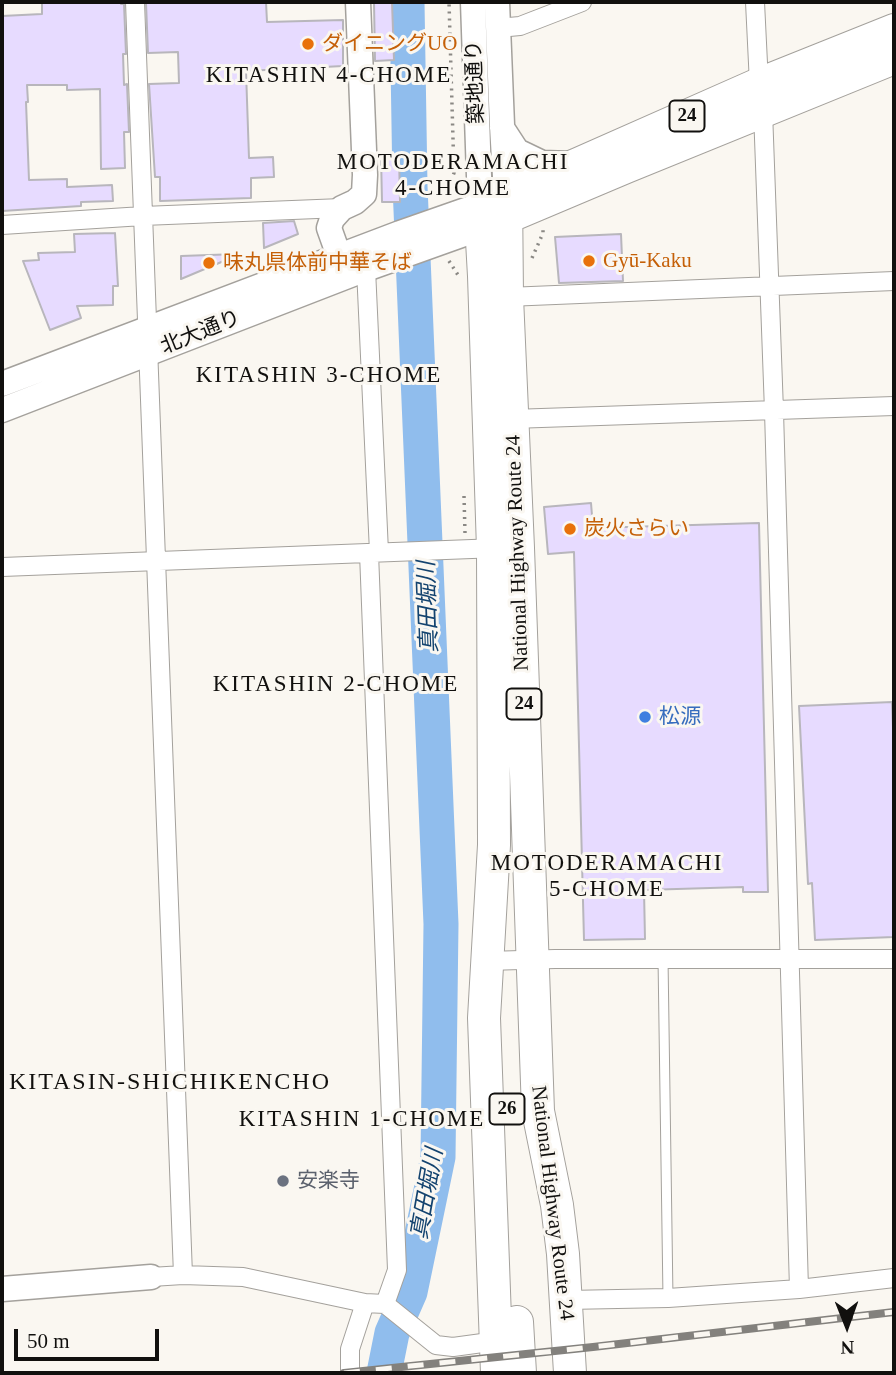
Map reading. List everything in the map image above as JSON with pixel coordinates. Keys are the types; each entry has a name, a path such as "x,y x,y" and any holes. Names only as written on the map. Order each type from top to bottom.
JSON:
{"highway":[{"name":"24","path":"494,211 761,98 894,30"},
{"name":"24","path":"494,211 578,164 761,98 894,58"},
{"name":"National Highway Route 24","path":"494,211 507,298 512,419 492,549 533,960 538,1111 557,1205 567,1300 570,1373"},
{"name":"National Highway Route 24","path":"494,211 494,961 484,1018 498,1373"},
{"name":"26","path":"494,961 520,1373"},
{"name":"26","path":"538,1111 548,1373"}],"street":[{"path":"135,2 183,1275"},
{"path":"2,225 342,208 355,202 364,194 365,175 358,2"},
{"name":"築地通り","path":"473,2 494,211"},
{"name":"築地通り","path":"494,211 502,128 497,2"},
{"path":"498,27 520,26 582,2"},
{"path":"755,2 770,285 799,1290"},
{"path":"502,128 517,151 542,163 578,164"},
{"path":"339,256 329,228 332,219 342,208"},
{"path":"400,245 494,211"},
{"name":"北大通り","path":"2,384 339,256 400,245"},
{"name":"北大通り","path":"2,410 366,269 400,245"},
{"path":"366,269 397,1270 385,1304"},
{"path":"507,298 894,281"},
{"path":"512,419 894,406"},
{"path":"2,567 492,549"},
{"path":"494,961 663,958 894,959"},
{"path":"2,1289 151,1276 243,1277 365,1303 385,1304 436,1345 453,1347 497,1341"},
{"path":"567,1300 668,1298 799,1290 894,1278"},
{"path":"350,1373 350,1349 365,1303"}],"lane":[{"path":"663,958 668,1298"}],"path":[{"path":"449,2 454,173 446,192 440,231 449,262 458,274"},
{"path":"464,493 492,549"}],"building":[{"path":"42,2 124,4 124,85 127,84 129,132 124,132 125,168 101,169 100,89 67,90 67,85 27,85 29,180 67,179 67,187 112,185 113,201 81,202 81,206 2,211 2,16 42,14"},
{"path":"266,2 267,22 343,20 343,66 246,71 249,158 273,157 274,177 251,178 251,198 160,201 160,177 155,177 149,84 179,83 178,52 148,53 146,3"},
{"path":"374,2 392,2 394,60 375,61"},
{"path":"399,155 400,202 382,202 381,156"},
{"path":"294,221 298,234 264,248 263,223"},
{"path":"115,233 118,286 113,286 113,305 77,306 81,318 50,330 23,261 39,260 38,253 75,252 74,234"},
{"name":"Gyū-Kaku","path":"621,234 623,281 559,283 555,237"},
{"path":"238,255 181,279 181,256"},
{"path":"591,503 593,528 759,523 768,892 743,892 743,887 644,890 645,939 584,940 574,552 548,554 544,507"},
{"path":"892,702 894,937 815,940 812,883 808,884 799,706"}],"waterway":[{"name":"真田堀川","path":"384,1373 392,1333 410,1292 438,1157 441,924 410,186 407,2"}],"railway":[{"path":"344,1373 894,1312"}],"place":[{"name":"ダイニングUO","path":"308,44"},
{"name":"Gyū-Kaku","path":"589,261"},
{"name":"味丸県体前中華そば","path":"209,263"},
{"name":"炭火さらい","path":"570,529"},
{"name":"松源","path":"645,717"},
{"name":"安楽寺","path":"283,1181"}],"district":[{"name":"KITASHIN 4-CHOME","path":"329,76"},
{"name":"MOTODERAMACHI 4-CHOME","path":"453,176"},
{"name":"KITASHIN 3-CHOME","path":"319,376"},
{"name":"KITASHIN 2-CHOME","path":"336,685"},
{"name":"MOTODERAMACHI 5-CHOME","path":"607,877"},
{"name":"KITASIN-SHICHIKENCHO","path":"170,1083"},
{"name":"KITASHIN 1-CHOME","path":"362,1120"}]}
